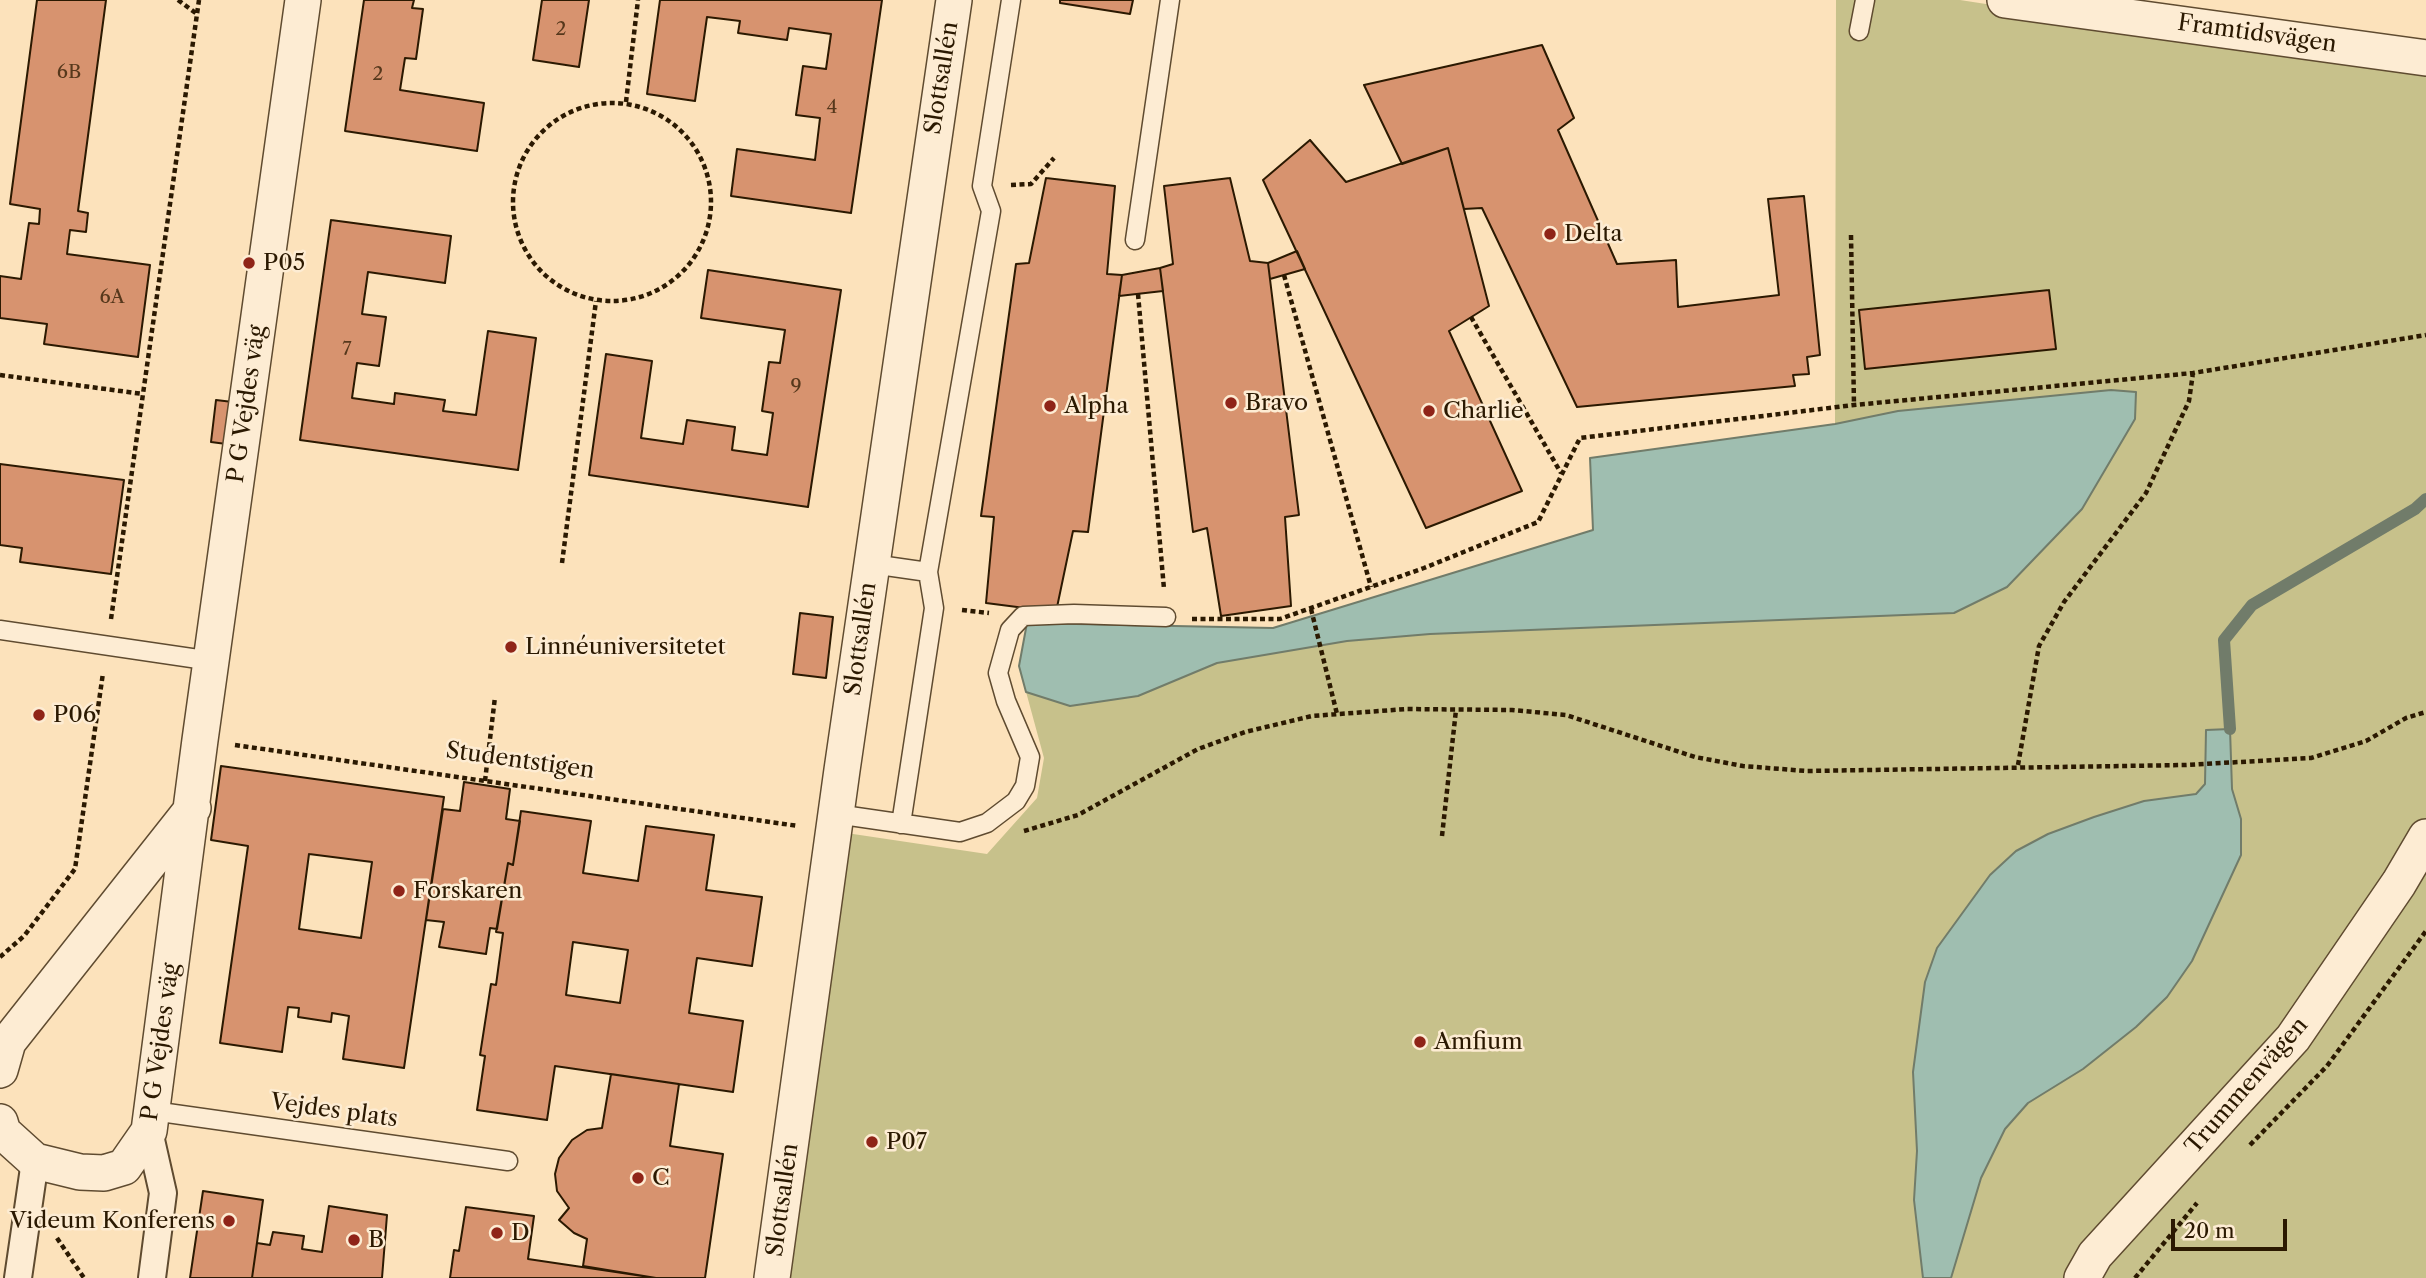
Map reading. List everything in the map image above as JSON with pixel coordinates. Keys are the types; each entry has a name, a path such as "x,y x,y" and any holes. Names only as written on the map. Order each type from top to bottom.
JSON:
{"street":[{"name":"P G Vejdes väg","path":"0,1122 4,1132 35,1161 61,1169 104,1173 124,1167 151,1121 200,740 303,0"},
{"name":"Slottsallén","path":"772,1278 954,0"},
{"name":"Framtidsvägen","path":"2005,0 2426,58"},
{"path":"0,1070 8,1042 193,808"},
{"name":"Trummenvägen","path":"2082,1278 2095,1255 2293,1038 2412,874 2426,837"},
{"path":"151,1121 163,1193 152,1278"},
{"path":"18,1278 35,1161"}],"lane":[{"path":"901,824 934,608 928,572 991,211 982,186 1011,0"},
{"path":"1135,240 1170,0"},
{"path":"1859,31 1865,0"},
{"path":"872,564 928,572"},
{"path":"835,822 901,824 960,832 987,824 1016,801 1026,786 1030,757 1006,701 998,673 1010,630 1023,616 1074,614 1166,617"},
{"path":"0,629 212,661"},
{"name":"Vejdes plats","path":"151,1121 508,1161"}],"path":[{"path":"178,0 197,14"},
{"path":"0,957 24,936 75,869 199,0"},
{"path":"626,102 638,0"},
{"path":"626,102 648,108 678,126 706,166 711,185 710,220 704,243 684,272 643,297 625,301 596,301 557,285 539,271 520,241 512,201 518,167 544,128 587,104 626,102"},
{"path":"1031,184 1054,158"},
{"path":"1851,235 1854,405"},
{"path":"1284,275 1371,587"},
{"path":"1138,294 1166,617 1208,621 1280,619 1538,522 1580,438 1854,405 2193,373 2426,335"},
{"path":"562,563 596,301"},
{"path":"1471,317 1562,474"},
{"path":"2018,765 2039,646 2064,602 2146,493 2189,401 2193,373"},
{"path":"0,374 143,394"},
{"path":"934,608 1023,616"},
{"path":"1311,609 1337,714"},
{"path":"485,781 495,697"},
{"path":"1020,832 1031,831 1078,815 1198,749 1312,716 1406,709 1512,710 1566,715 1695,757 1743,766 1806,771 2018,765 2186,765 2311,758 2366,741 2406,718 2426,712"},
{"path":"1442,836 1457,710"},
{"name":"Studentstigen","path":"200,740 485,781 835,822"}],"shaded area":[{"path":"1836,0 1960,0 2426,72 2426,1278 771,1278 833,831 987,854 1037,798 1044,758 1019,666 1027,623 1273,628 1593,530 1590,458 1835,424"},
{"path":"2111,390 2136,392 2135,419 2082,509 2007,587 1954,613 1430,634 1347,641 1217,663 1138,696 1070,706 1026,692 1019,666 1027,623 1273,628 1593,530 1590,458 1835,424 1898,411"},
{"path":"2230,729 2232,789 2241,819 2241,855 2192,961 2167,997 2136,1027 2083,1069 2028,1103 2005,1129 1981,1178 1951,1278 1923,1278 1914,1200 1917,1151 1913,1072 1925,982 1937,948 1990,875 2016,851 2048,834 2144,801 2196,794 2205,784 2206,730"}],"building":[{"path":"37,0 106,0 78,211 88,213 86,232 70,230 67,254 150,265 138,357 44,344 47,324 0,318 0,276 21,279 29,223 39,224 40,209 10,204"},
{"path":"364,0 414,0 412,8 423,9 416,59 405,58 400,90 484,103 477,151 345,131"},
{"path":"542,0 589,0 579,67 533,60"},
{"path":"660,0 882,0 851,213 731,196 737,149 815,160 820,118 796,115 803,66 826,69 831,34 789,28 787,40 738,33 740,21 707,17 695,101 647,94"},
{"path":"1060,0 1133,0 1130,14 1060,3"},
{"name":"Delta","path":"1542,45 1574,118 1558,130 1617,264 1676,260 1678,307 1779,295 1768,199 1804,196 1820,355 1807,357 1809,374 1793,375 1795,386 1577,407 1482,208 1464,209 1448,148 1402,164 1364,85"},
{"name":"Charlie","path":"1310,140 1346,182 1448,148 1489,306 1449,331 1522,491 1426,528 1263,180"},
{"name":"Alpha","path":"1046,178 1115,186 1107,274 1122,275 1088,532 1073,531 1056,612 986,603 994,517 981,516 1016,264 1029,263"},
{"name":"Bravo","path":"1230,178 1250,261 1268,263 1299,515 1285,517 1291,606 1221,616 1207,528 1193,532 1160,268 1173,264 1164,186"},
{"path":"331,220 451,236 445,283 368,272 362,314 386,317 379,366 357,363 352,398 394,404 395,393 445,400 443,411 476,415 488,331 536,338 518,470 300,440"},
{"path":"1297,251 1305,269 1270,279 1268,263"},
{"path":"1160,268 1163,291 1119,296 1122,275"},
{"path":"708,270 841,290 808,507 589,475 606,354 652,361 641,438 683,444 687,420 735,427 732,450 767,455 773,413 762,411 769,362 780,363 785,330 701,318"},
{"path":"2049,290 2056,349 1865,369 1859,310"},
{"path":"216,400 241,403 234,445 211,442"},
{"path":"0,464 124,480 111,574 20,562 22,548 0,545"},
{"path":"800,613 833,617 826,678 793,674"},
{"name":"Forskaren","path":"221,766 444,797 404,1068 343,1059 349,1016 332,1013 331,1022 298,1017 299,1008 288,1007 282,1052 220,1043 248,846 211,840","holes":["309,854 372,862 361,938 299,929"]},
{"path":"464,782 510,789 506,819 520,821 513,865 508,863 497,929 490,928 486,954 439,947 444,922 426,920 443,809 460,811"},
{"path":"521,811 591,821 583,873 638,881 646,826 714,835 706,890 762,897 752,966 697,958 689,1013 743,1021 733,1092 555,1066 547,1120 477,1110 485,1056 480,1055 491,984 496,985 503,933 496,932 508,863 513,865","holes":["573,942 628,950 620,1003 566,995"]},
{"name":"C","path":"611,1074 679,1084 670,1146 723,1154 705,1278 656,1278 583,1266 587,1239 574,1233 559,1220 569,1208 557,1191 555,1174 559,1158 572,1140 587,1130 602,1128"},
{"name":"Videum Konferens","path":"203,1191 263,1200 252,1278 190,1278"},
{"name":"B","path":"329,1206 387,1215 382,1278 252,1278 257,1243 270,1245 273,1232 304,1236 302,1249 322,1252"},
{"name":"D","path":"466,1207 534,1216 528,1259 656,1278 450,1278 454,1250 459,1251"}],"waterway":[{"path":"2230,729 2224,640 2252,605 2415,509 2426,499"}],"place":[{"name":"Delta","path":"1550,234"},
{"name":"P05","path":"249,263"},
{"name":"Bravo","path":"1231,403"},
{"name":"Alpha","path":"1050,406"},
{"name":"Charlie","path":"1429,411"},
{"name":"Linnéuniversitetet","path":"511,647"},
{"name":"P06","path":"39,715"},
{"name":"Forskaren","path":"399,891"},
{"name":"Amfium","path":"1420,1042"},
{"name":"P07","path":"872,1142"},
{"name":"C","path":"638,1178"},
{"name":"Videum Konferens","path":"229,1221"},
{"name":"D","path":"497,1233"},
{"name":"B","path":"354,1240"}]}
